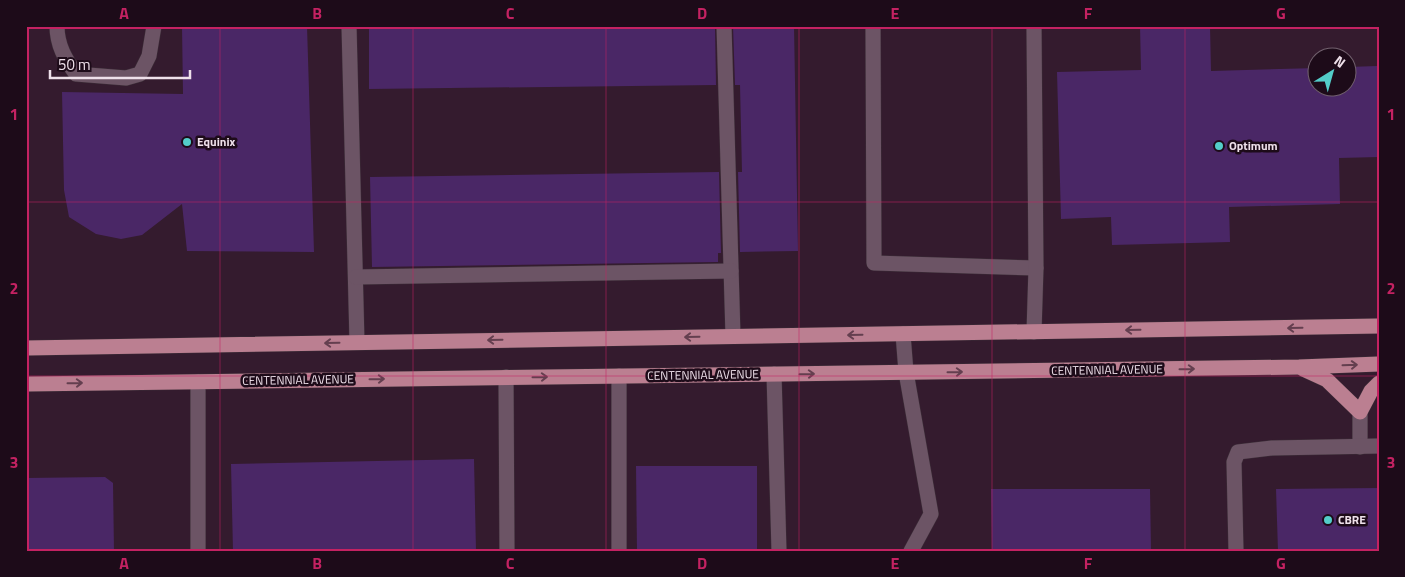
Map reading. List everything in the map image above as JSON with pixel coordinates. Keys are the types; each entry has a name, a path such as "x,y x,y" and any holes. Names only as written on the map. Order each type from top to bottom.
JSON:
{"main road":[{"path":"26,348 1379,326"},
{"name":"CENTENNIAL AVENUE","path":"26,384 1300,367 1379,364"},
{"path":"1300,367 1327,380 1360,412 1371,391 1379,383"}],"lane":[{"path":"57,26 63,57 76,74 126,78 140,74 149,56 154,26"},
{"path":"349,26 357,342"},
{"path":"724,26 733,336"},
{"path":"873,26 874,263 1036,268"},
{"path":"1034,26 1036,268 1034,332"},
{"path":"356,277 731,271"},
{"path":"903,334 906,372 931,514 911,551"},
{"path":"774,374 779,551"},
{"path":"619,376 619,551"},
{"path":"506,378 507,551"},
{"path":"198,382 198,551"},
{"path":"1360,412 1360,447"},
{"path":"1236,551 1234,462 1238,452 1272,448 1379,446"}],"shaded area":[{"path":"26,26 1379,26 1379,551 26,551"}],"building":[{"name":"Equinix","path":"182,26 307,26 314,252 187,251 182,204 142,235 121,239 96,234 69,217 64,190 62,92 183,94"},
{"path":"369,26 715,26 716,85 369,89"},
{"path":"733,26 794,26 798,251 740,252 738,172 742,172 740,85 735,85"},
{"name":"Optimum","path":"1140,26 1210,26 1211,71 1308,68 1308,98 1358,98 1358,67 1377,66 1379,157 1339,158 1340,204 1229,207 1230,242 1112,245 1111,217 1061,219 1057,72 1141,70"},
{"path":"719,172 721,253 718,253 718,262 372,267 370,177"},
{"path":"474,459 476,551 233,551 231,464"},
{"path":"636,466 757,466 757,551 637,551"},
{"path":"105,477 113,483 114,551 26,551 26,478"},
{"name":"CBRE","path":"1379,488 1379,551 1278,551 1276,489"},
{"path":"991,489 1150,489 1151,551 992,551"}],"place":[{"name":"Equinix","path":"187,142"},
{"name":"Optimum","path":"1219,146"},
{"name":"CBRE","path":"1328,520"}]}
